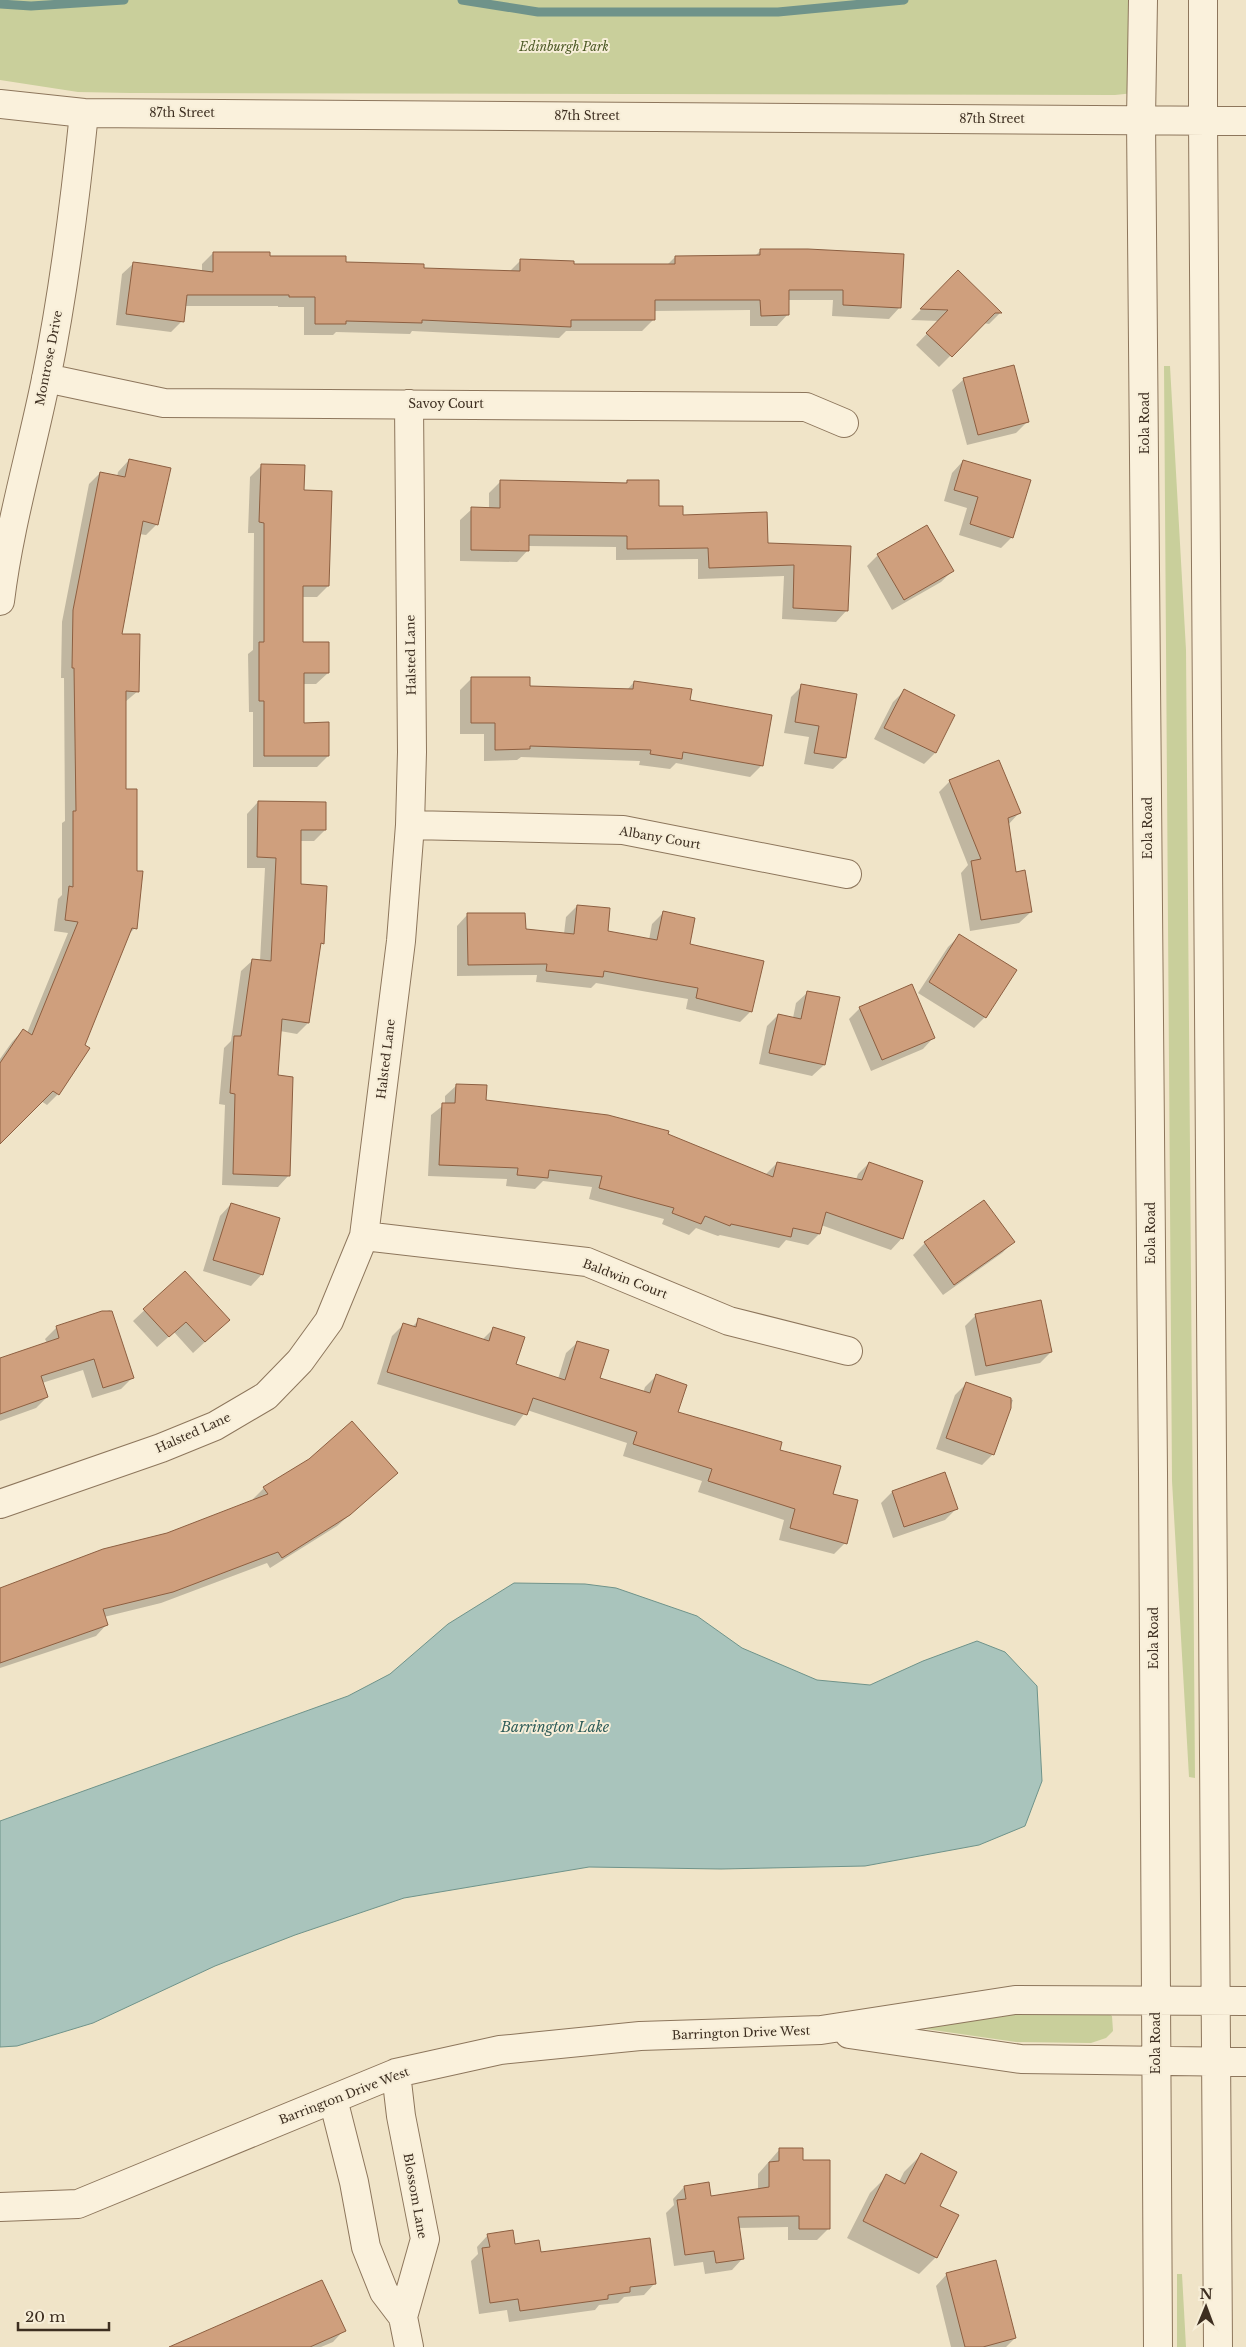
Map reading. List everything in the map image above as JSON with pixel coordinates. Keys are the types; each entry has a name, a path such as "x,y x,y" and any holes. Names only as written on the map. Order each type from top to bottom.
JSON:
{"street":[{"name":"Eola Road","path":"1143,0 1141,119 1158,2347"},
{"path":"1204,0 1202,120 1218,2347"},
{"name":"87th Street","path":"0,104 84,112 1246,121"},
{"name":"Montrose Drive","path":"0,602 6,552 46,378 75,206 84,112"},
{"name":"Savoy Court","path":"46,378 164,403 806,407 844,423"},
{"name":"Halsted Lane","path":"0,1504 161,1448 215,1426 266,1396 300,1361 328,1321 364,1236 401,941 410,825 412,752 408,404"},
{"name":"Albany Court","path":"410,825 623,830 847,874"},
{"name":"Baldwin Court","path":"364,1236 588,1262 729,1321 848,1351"},
{"name":"Barrington Drive West","path":"0,2207 78,2204 396,2073 500,2050 640,2036 821,2030 1015,2000 1156,1999 1216,2002 1246,2001"},
{"name":"Barrington Drive West","path":"821,2030 1021,2059 1246,2062"},
{"name":"Blossom Lane","path":"396,2073 401,2116 425,2239 403,2317"},
{"name":"Blossom Lane","path":"333,2099 354,2182 366,2247 384,2292 403,2317 409,2347"}],"green space":[{"name":"Edinburgh Park","path":"0,0 1142,0 1134,93 1115,95 78,92 0,80"},
{"path":"1164,366 1170,366 1186,650 1195,1778 1189,1777 1172,1481"},
{"path":"1016,2007 1103,2010 1112,2016 1113,2031 1106,2038 1091,2043 1016,2042 926,2029 927,2022"},
{"path":"1177,2274 1182,2274 1186,2347 1177,2347"}],"water":[{"name":"Barrington Lake","path":"514,1583 585,1584 616,1588 697,1616 742,1648 817,1680 870,1685 923,1661 977,1641 1005,1652 1037,1686 1042,1781 1025,1826 979,1845 865,1866 721,1869 589,1867 404,1898 295,1935 215,1966 93,2023 17,2046 0,2047 0,1821 348,1696 390,1674 448,1624"}],"building":[{"path":"760,249 808,249 904,254 901,308 843,305 843,290 789,290 789,315 761,316 760,300 655,300 655,320 571,320 571,327 422,320 422,323 346,321 346,324 315,324 315,297 289,297 289,295 187,295 184,322 126,314 133,262 213,272 213,252 270,252 270,256 346,256 346,262 424,264 424,268 520,271 520,259 574,261 574,264 675,264 675,256 760,255"},
{"path":"958,270 1002,313 995,313 952,357 926,333 948,310 920,309"},
{"path":"1014,365 1029,422 978,435 963,378"},
{"path":"129,459 171,468 158,525 143,521 122,634 140,634 139,692 126,691 126,789 137,789 137,871 143,871 137,929 132,928 85,1045 90,1048 59,1095 53,1091 0,1144 0,1063 23,1029 32,1035 78,922 65,920 69,886 73,887 73,811 76,811 74,668 72,668 73,610 100,472 125,477"},
{"path":"963,460 1031,480 1013,538 970,524 978,497 954,490"},
{"path":"261,464 305,465 304,490 332,491 329,586 303,586 303,642 329,642 329,673 304,673 304,723 329,722 329,756 264,756 264,701 259,701 259,642 264,642 264,523 259,522"},
{"path":"500,480 627,483 627,480 659,480 659,506 683,506 683,515 767,512 768,543 851,546 848,611 793,608 794,565 709,568 708,548 627,549 627,536 529,535 529,551 471,550 471,507 500,508"},
{"path":"927,525 954,571 904,600 877,554"},
{"path":"471,677 530,677 530,686 633,689 634,681 692,689 690,700 772,715 763,766 683,752 682,759 650,754 651,750 530,746 530,749 495,750 495,723 471,723"},
{"path":"801,684 857,694 846,758 814,753 819,726 795,722"},
{"path":"904,689 955,715 936,753 884,728"},
{"path":"999,760 1021,813 1008,818 1016,872 1025,870 1032,912 981,920 971,861 981,859 949,780"},
{"path":"258,801 326,802 326,830 301,830 301,884 327,886 324,944 321,943 309,1023 282,1019 278,1075 293,1077 290,1176 233,1174 235,1094 230,1093 234,1036 241,1036 252,959 271,961 276,858 257,857"},
{"path":"577,905 610,908 608,931 657,940 663,911 695,918 690,944 764,961 752,1012 696,998 698,988 604,971 603,977 546,971 547,964 468,965 467,913 525,913 526,929 574,934"},
{"path":"959,934 1017,970 986,1018 929,982"},
{"path":"912,984 935,1038 882,1060 859,1007"},
{"path":"807,991 840,997 825,1065 769,1053 778,1014 801,1019"},
{"path":"456,1084 487,1085 486,1100 608,1115 669,1131 668,1134 773,1177 777,1162 862,1180 869,1162 923,1181 903,1239 826,1212 820,1234 793,1228 791,1237 731,1224 730,1226 705,1216 701,1224 672,1213 674,1208 599,1188 602,1176 549,1170 548,1178 517,1175 518,1168 439,1165 442,1103 455,1103"},
{"path":"984,1200 1015,1242 954,1285 924,1242"},
{"path":"231,1203 280,1218 263,1275 213,1260"},
{"path":"185,1271 230,1320 205,1342 186,1322 169,1337 143,1309"},
{"path":"1041,1300 1052,1352 986,1366 975,1314"},
{"path":"102,1311 112,1311 134,1378 103,1388 94,1359 41,1376 48,1397 0,1414 0,1358 59,1338 56,1326"},
{"path":"418,1318 489,1341 493,1327 525,1337 516,1364 565,1380 577,1341 609,1350 600,1378 650,1393 656,1374 687,1385 678,1412 782,1442 780,1450 841,1466 833,1494 858,1500 847,1544 790,1528 795,1509 708,1481 712,1469 633,1444 637,1432 533,1398 527,1415 387,1372 403,1323 416,1327"},
{"path":"966,1382 1011,1398 1011,1408 994,1455 946,1438"},
{"path":"352,1421 398,1473 350,1515 282,1558 278,1552 173,1592 103,1609 108,1625 0,1663 0,1588 103,1549 167,1533 268,1494 263,1487 309,1459"},
{"path":"945,1472 958,1509 904,1527 892,1491"},
{"path":"779,2148 803,2148 803,2160 830,2160 830,2229 799,2229 799,2216 738,2217 744,2259 716,2263 714,2251 685,2255 677,2200 686,2199 684,2186 709,2182 711,2196 769,2187 769,2162 779,2161"},
{"path":"921,2153 957,2172 940,2206 959,2215 937,2258 863,2221 886,2174 905,2184"},
{"path":"513,2230 515,2244 539,2240 541,2252 650,2238 656,2284 630,2287 630,2292 608,2295 608,2299 520,2311 518,2299 490,2303 482,2248 490,2247 487,2234"},
{"path":"996,2260 1016,2338 983,2347 965,2347 946,2273"},
{"path":"322,2280 346,2331 310,2347 169,2347"}],"waterway":[{"path":"0,4 31,6 124,0"},
{"path":"462,0 538,12 778,12 904,0"}]}
